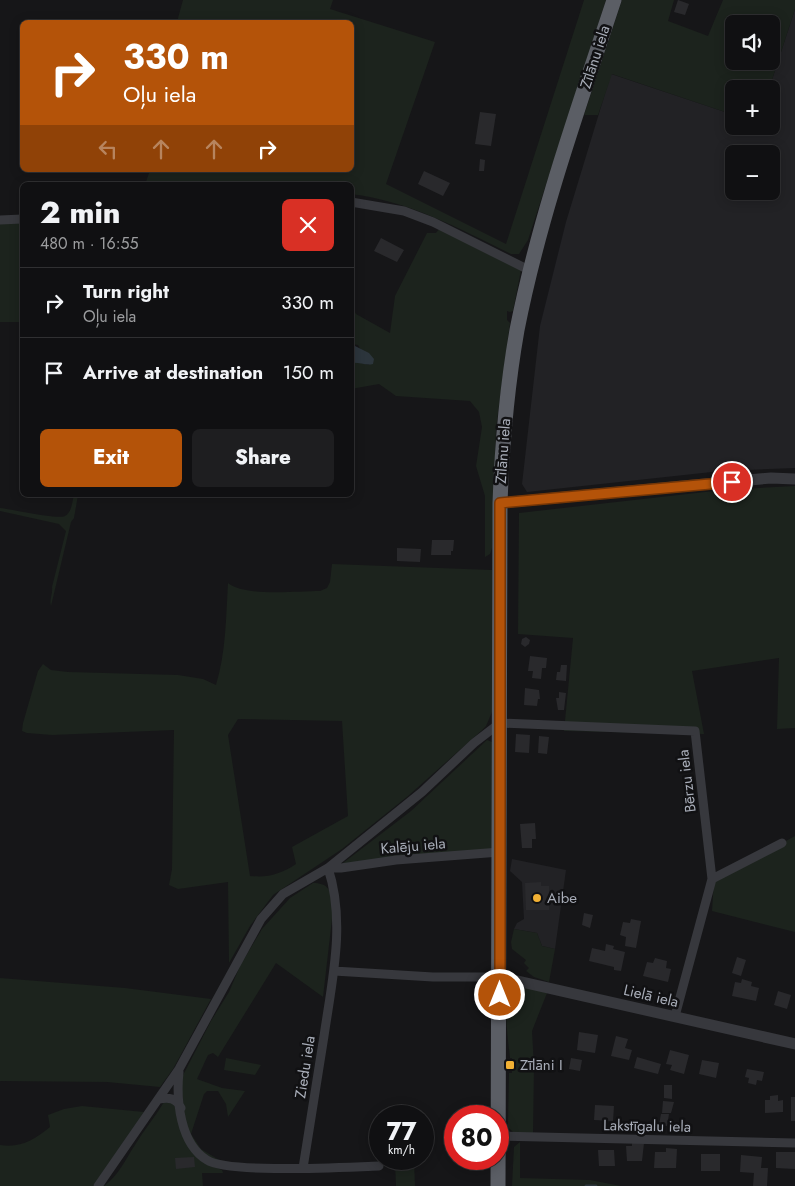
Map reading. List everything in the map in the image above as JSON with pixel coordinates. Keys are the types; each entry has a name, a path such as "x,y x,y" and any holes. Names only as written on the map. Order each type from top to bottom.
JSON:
{"highway":[{"name":"Zīlānu iela","path":"499,1105 500,503 504,430 511,371 531,271 548,205 614,0"},
{"name":"Zīlānu iela","path":"498,1170 498,1186"}],"street":[{"path":"354,203 404,211 432,222 531,271"},
{"path":"0,220 20,219"},
{"path":"500,503 771,478 795,479"},
{"path":"98,1186 179,1069 261,919 283,894 328,868 422,792 474,743 500,723"},
{"name":"Bērzu iela","path":"500,723 695,731 712,879 675,1016"},
{"path":"712,879 782,842"},
{"name":"Kalēju iela","path":"328,868 341,868 396,860 500,852"},
{"name":"Ziedu iela","path":"303,1168 334,971 337,935 337,903 328,868"},
{"path":"334,971 433,977 500,977"},
{"name":"Lielā iela","path":"500,977 795,1044"},
{"path":"179,1069 178,1085 181,1108 189,1140 194,1149 207,1160 227,1166 303,1168 369,1166"},
{"path":"159,1100 172,1098 181,1108"},
{"name":"Lakstīgalu iela","path":"509,1136 795,1143"}],"shaded area":[{"path":"183,0 333,0 330,9 435,42 386,184 506,244 584,0 606,0 528,240 519,254 511,254 414,209 354,195 354,182 146,182 149,172 354,172 354,20 178,20"},
{"path":"622,0 674,0 668,21 708,36 723,0 795,0 795,9 780,55 780,15 725,15 725,70 775,70 772,80 725,80 725,112 612,74 598,115 584,115"},
{"path":"795,9 795,468 721,471 527,492 522,484 540,326 566,222 611,74 725,112 725,135 780,135 780,80 772,80 775,70 780,70 780,55"},
{"path":"20,221 20,322 0,322 0,223"},
{"path":"439,229 521,270 513,311 507,311 507,320 510,323 496,428 492,548 490,554 485,557 485,496 476,466 482,427 479,412 470,401 396,396 379,384 354,388 354,362 369,365 358,345 354,344 354,310 356,314 390,333 395,296 427,233 436,233"},
{"path":"354,346 369,353 374,359 373,364 354,363"},
{"path":"795,486 795,728 777,729 779,658 692,671 704,734 564,731 573,638 518,634 519,513 723,490"},
{"path":"74,497 78,497 51,606 52,587 66,531 59,524 0,511 0,508 60,517 65,516 71,507"},
{"path":"332,564 492,570 492,712 486,726 481,731 408,796 342,849 273,895 250,926 229,963 228,882 178,889 169,885 172,869 174,730 52,735 22,731 23,723 38,671 43,664 51,670 68,672 178,675 203,679 216,685 224,647 228,583 246,590 285,592 320,591 327,588 330,582","holes":["238,719 342,721 348,816 292,847 296,864 280,873 269,876 250,876 228,735"]},
{"path":"487,740 492,742 494,847 491,849 341,867 343,863 411,811"},
{"path":"795,836 795,932 712,911 714,880"},
{"path":"512,859 566,870 555,949 542,946 537,933 514,929 517,923 524,919 522,882 510,871"},
{"path":"313,883 325,886 334,902 323,997 276,963 218,1057 213,1053 208,1055 197,1079 222,1088 245,1091 228,1117 226,1104 218,1091 207,1091 204,1094 191,1134 201,1149 219,1160 218,1162 199,1150 187,1130 181,1079 211,1021 229,992 240,966 262,929 290,898"},
{"path":"514,929 537,933 542,946 555,949 549,982 534,977 526,971 529,968 524,963 526,960 512,949 511,942"},
{"path":"0,978 125,988 211,999 173,1069 160,1087 107,1082 0,1081"},
{"path":"520,986 547,993 532,1031 534,1067 533,1133 513,1132 509,1128 509,1073 512,1073 512,1058 510,1058 507,1032 507,1014 513,990"},
{"path":"226,1058 261,1065 255,1075 224,1070"},
{"path":"164,1102 175,1103 182,1127 210,1165 222,1170 223,1173 202,1173 203,1186 104,1186 118,1172"},
{"path":"82,1106 144,1112 93,1186 0,1186 0,1145 8,1146 27,1142 50,1127 48,1115 64,1109"},
{"path":"520,1142 520,1178 590,1180 621,1186 512,1186 514,1147"},
{"path":"395,1170 414,1170 415,1186 396,1186"}],"building":[{"path":"678,0 689,4 685,15 674,12"},
{"path":"480,112 496,114 491,146 475,144"},
{"path":"480,159 485,160 484,171 479,171"},
{"path":"424,171 450,183 443,196 418,184"},
{"path":"381,238 404,250 397,262 374,251"},
{"path":"432,540 454,540 451,555 431,555"},
{"path":"397,548 421,549 420,562 397,561"},
{"path":"526,637 530,640 529,644 525,647 521,644 522,639"},
{"path":"530,656 547,658 546,668 542,668 541,679 532,678 533,671 528,671"},
{"path":"561,665 567,665 566,681 556,680 557,672 560,672"},
{"path":"525,688 539,690 540,699 538,699 537,706 524,705"},
{"path":"559,692 566,693 564,710 558,710 556,698 559,698"},
{"path":"516,734 530,735 529,753 515,752"},
{"path":"539,736 549,737 547,754 538,753"},
{"path":"535,823 536,839 532,839 532,848 522,848 520,824"},
{"name":"Aibe","path":"541,882 541,886 549,886 549,910 526,910 525,883"},
{"path":"584,913 593,915 590,928 582,925"},
{"path":"631,919 641,921 636,948 625,946 626,937 620,935 623,922 630,923"},
{"path":"606,944 614,946 613,949 625,952 621,971 614,970 614,967 589,961 592,948 605,951"},
{"path":"737,957 746,960 741,976 732,973"},
{"path":"655,958 667,961 666,968 671,969 668,982 643,976 647,962 653,963"},
{"path":"742,979 752,982 751,986 759,988 756,1001 732,996 735,982 741,983"},
{"path":"778,991 791,995 787,1009 774,1005"},
{"path":"579,1032 598,1035 595,1053 577,1050"},
{"path":"616,1036 628,1039 625,1048 632,1050 629,1060 611,1056"},
{"path":"670,1050 689,1055 684,1074 670,1070 672,1065 666,1064"},
{"path":"637,1057 661,1064 658,1074 634,1068"},
{"path":"571,1058 582,1060 580,1071 569,1069"},
{"path":"702,1060 719,1063 716,1078 699,1074"},
{"path":"747,1069 764,1072 762,1081 757,1080 756,1085 748,1083 749,1078 745,1077"},
{"path":"664,1085 672,1085 672,1099 664,1098"},
{"path":"778,1095 778,1101 783,1100 783,1112 765,1113 765,1100 770,1100 770,1096"},
{"path":"791,1097 795,1097 795,1121 791,1121"},
{"path":"663,1101 674,1102 671,1113 662,1113"},
{"path":"595,1105 614,1106 613,1121 594,1120"},
{"path":"661,1114 669,1114 667,1126 659,1125"},
{"path":"632,1143 644,1143 642,1161 627,1161 626,1146 632,1146"},
{"path":"666,1148 677,1149 676,1168 654,1168 655,1152 666,1152"},
{"path":"598,1150 614,1150 615,1166 599,1166"},
{"path":"776,1152 795,1152 795,1169 776,1168"},
{"path":"701,1154 720,1154 720,1171 701,1171"},
{"path":"741,1155 762,1157 761,1168 768,1168 767,1186 753,1186 754,1173 740,1172"},
{"path":"194,1157 195,1167 176,1169 175,1158"}],"waterway":[{"path":"586,1186 596,1186"}],"place":[{"name":"Aibe","path":"537,898"},
{"name":"Zīlāni I","path":"510,1065"}],"route":[{"path":"500,995 500,503 732,482"}]}
